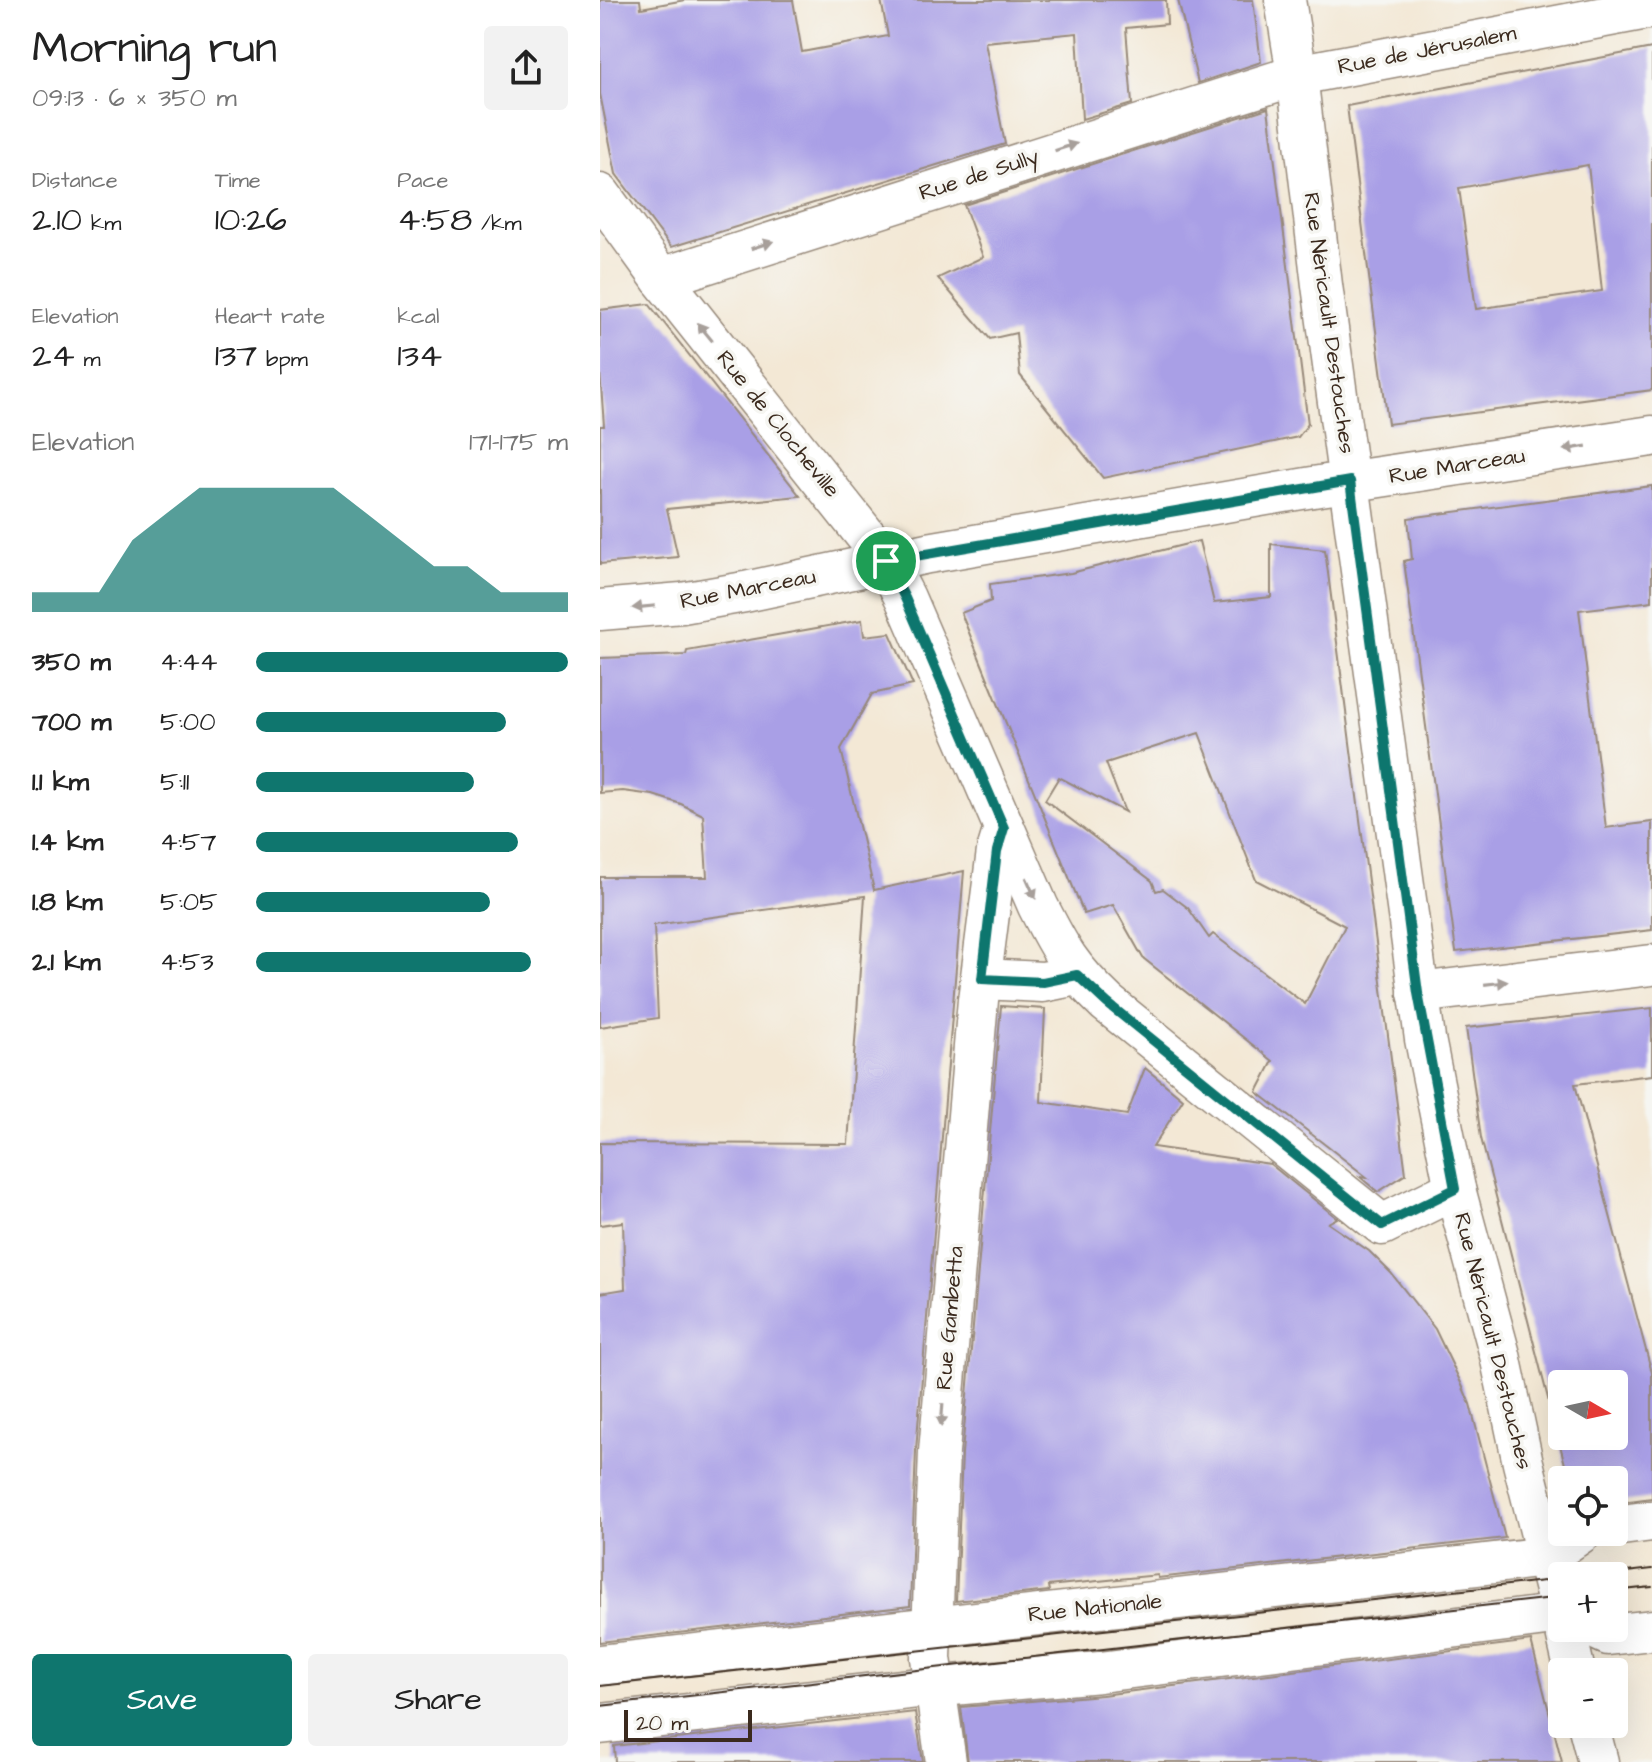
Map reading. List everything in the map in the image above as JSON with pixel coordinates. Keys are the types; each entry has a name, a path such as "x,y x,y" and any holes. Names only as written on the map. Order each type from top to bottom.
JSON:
{"street":[{"name":"Rue Néricault Destouches","path":"1285,0 1418,993 1455,1189 1500,1355 1549,1562"},
{"name":"Rue de Jérusalem","path":"1297,75 1652,8"},
{"name":"Rue de Sully","path":"661,278 1297,75"},
{"name":"Rue de Clocheville","path":"600,194 661,278 880,554 905,598 1057,944 1077,975 1107,1003 1382,1225 1455,1189"},
{"name":"Rue Marceau","path":"600,610 682,603 729,595 880,554 1652,436"},
{"name":"Rue Gambetta","path":"946,1762 932,1657 939,1452 952,1281 982,979 997,851 1004,828"},
{"path":"1418,993 1652,965"},
{"path":"982,979 1043,982 1077,975"},
{"path":"1628,1524 1652,1521"},
{"name":"Rue Nationale","path":"600,1665 932,1657 1548,1599"},
{"name":"Rue Nationale","path":"600,1724 932,1657 1100,1672 1548,1599"},
{"path":"1628,1633 1652,1630"},
{"path":"1592,1738 1598,1762"}],"building":[{"path":"600,0 640,0 641,8 685,0 793,0 802,52 888,36 881,0 1166,0 1167,24 1126,28 1132,104 1082,119 1077,33 985,42 1005,144 671,247 616,174 600,94"},
{"path":"1178,0 1253,0 1261,62 1198,83"},
{"path":"1652,48 1652,390 1388,424 1347,106","holes":["1588,165 1602,291 1476,309 1459,188"]},
{"path":"1268,108 1308,424 1298,437 1103,478 1020,375 1016,333 990,339 938,278 983,257 964,205"},
{"path":"649,304 800,496 667,509 678,557 600,564 600,426 604,426 600,310"},
{"path":"1652,486 1652,601 1579,610 1606,828 1652,822 1652,930 1456,952 1404,561 1412,559 1408,518"},
{"path":"1199,541 1214,603 1271,597 1271,544 1325,550 1406,1174 1378,1192 1360,1177 1368,1178 1257,1092 1273,1061 1143,958 1113,905 1084,914 961,613 991,601 990,584 1071,573","holes":["1199,733 1256,880 1345,926 1305,1004 1213,934 1209,938 1188,908 1163,889 1156,891 1152,881 1045,800 1059,777 1125,812 1106,763"]},
{"path":"862,620 864,636 890,633 913,685 872,694 841,749 874,890 964,871 916,1450 910,1606 600,1642 600,1293 625,1289 623,1222 600,1225 600,1143 848,1144 865,896 654,925 658,1018 600,1027 600,877 707,877 703,815 653,795 623,791 600,793 600,658 686,655 687,651"},
{"path":"1001,1006 1045,1009 1041,1102 1127,1115 1145,1068 1183,1099 1153,1147 1270,1164 1337,1218 1328,1223 1369,1251 1391,1273 1435,1329 1461,1383 1470,1404 1505,1538 1158,1578 1158,1575 1048,1586 1049,1591 956,1601 962,1453"},
{"path":"1652,1008 1652,1075 1575,1084 1652,1373 1652,1498 1628,1501 1628,1466 1565,1466 1561,1450 1628,1450 1628,1370 1548,1370 1548,1398 1481,1138 1466,1028"},
{"path":"1531,1641 1548,1707 1548,1738 1556,1738 1562,1762 968,1762 961,1707 1102,1695"},
{"path":"915,1712 923,1762 615,1762 614,1746"}],"tram line":[{"path":"1628,1572 1652,1569"},
{"path":"600,1686 1548,1581"},
{"path":"1628,1590 1652,1587"},
{"path":"600,1706 1548,1599"}],"route":[{"path":"1350,481 1418,993 1455,1189 1382,1225 1107,1003 1077,975 1043,982 982,979 997,851 1004,828 905,598 886,561 1350,481"}]}
